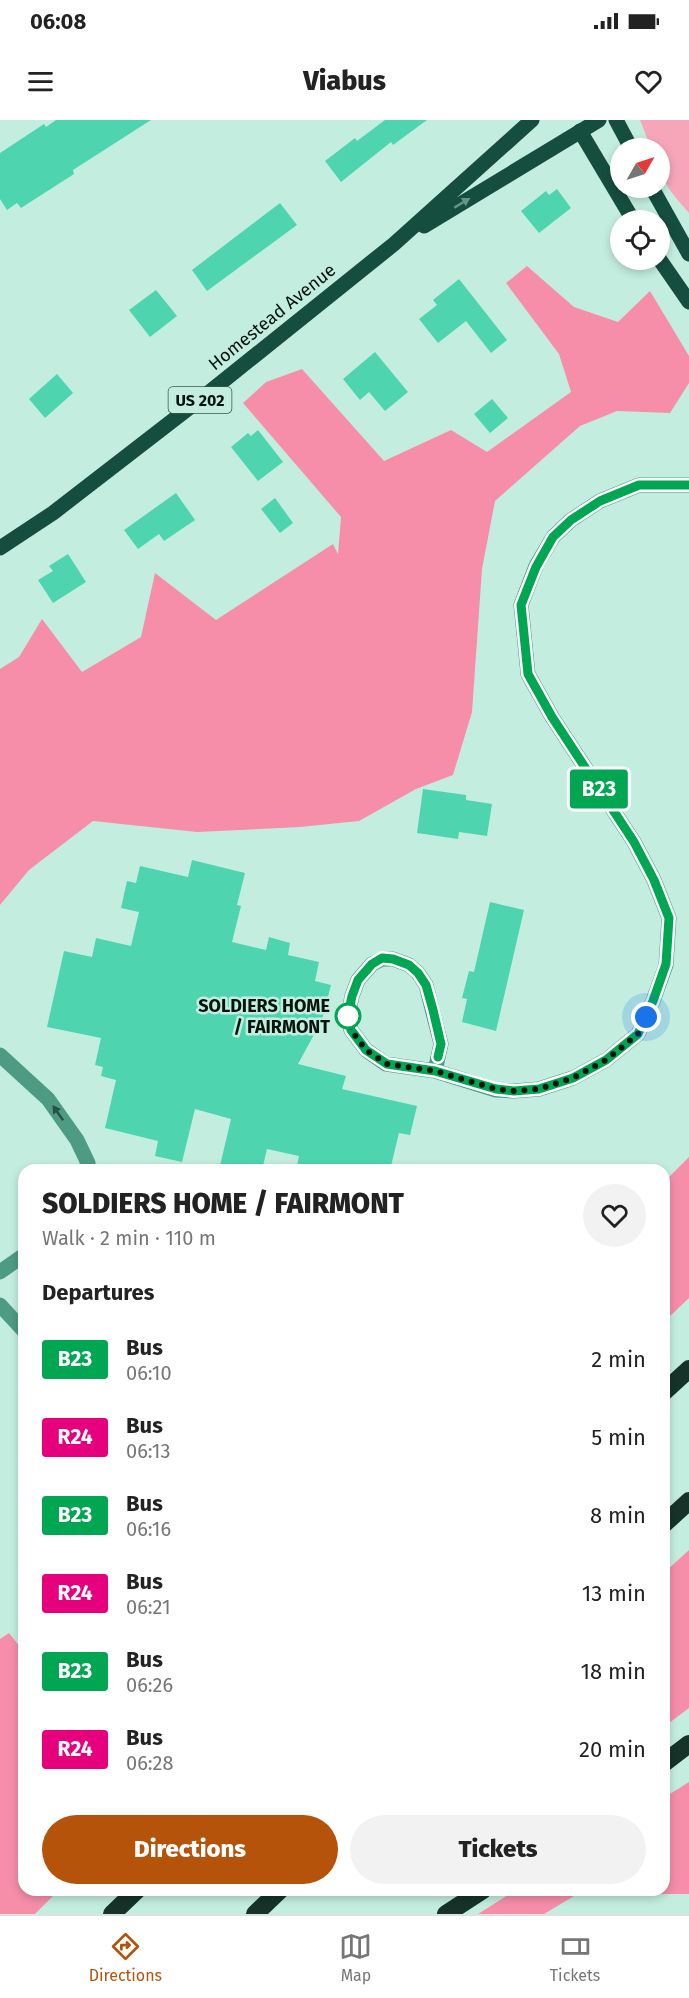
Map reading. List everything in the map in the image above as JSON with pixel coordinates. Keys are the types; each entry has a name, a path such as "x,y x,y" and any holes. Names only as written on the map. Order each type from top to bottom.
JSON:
{"highway":[{"path":"670,1386 689,1369"},
{"path":"670,1518 689,1501"},
{"path":"670,1758 689,1744"},
{"path":"112,1914 131,1896"},
{"path":"255,1914 274,1896"},
{"path":"446,1914 474,1896"}],"main road":[{"name":"Homestead Avenue","path":"0,548 53,513 207,394 394,244 532,120"},
{"name":"Homestead Avenue","path":"394,244 577,126 599,120"},
{"path":"616,120 626,138"},
{"path":"577,126 627,210"},
{"path":"658,198 689,254"},
{"path":"667,270 689,302"}],"street":[{"path":"435,1071 441,1044 426,985 409,965 382,958 372,964 358,980 348,1015 351,1030 366,1050 387,1064 435,1071 496,1089 514,1091 539,1089 573,1078 606,1060 638,1034 653,1001 666,964 669,918 654,880 634,842 552,717 528,674 521,605 536,567 553,537 571,520 600,501 639,485 689,485"},
{"path":"0,1055 48,1099 77,1140 85,1164"},
{"path":"0,1272 18,1259"},
{"path":"0,1305 18,1324"}],"shaded area":[{"path":"640,120 689,120 689,213 670,188 670,138 647,138"},
{"path":"527,266 574,307 618,322 650,291 689,356 689,383 670,413 617,411 580,426 495,501 482,569 472,712 453,775 416,789 359,821 300,827 197,832 93,821 29,870 0,905 0,669 19,657 42,619 82,672 141,637 155,573 216,620 333,544 338,554 341,517 243,403 266,382 302,369 384,461 451,430 487,452 571,392 559,354 506,283"},
{"path":"689,1157 689,1298 670,1316 670,1176"},
{"path":"689,1550 689,1708 670,1722 670,1567"},
{"path":"9,1633 18,1644 18,1896 53,1896 35,1914 0,1914 0,1639"},
{"path":"689,1782 689,1894 670,1894 670,1794"},
{"path":"506,1896 574,1896 544,1914 478,1914"}],"building":[{"path":"56,120 151,120 73,170 74,174 21,208 17,203 7,210 0,199 0,153 44,124 46,127"},
{"path":"385,120 427,120 393,145 391,142 341,182 325,161 355,138 357,141"},
{"path":"557,189 571,208 539,233 521,211 546,191 549,195"},
{"path":"280,203 297,225 207,291 192,270"},
{"path":"459,279 507,340 491,353 466,321 438,343 419,319 437,305 433,300"},
{"path":"156,290 177,316 150,337 129,310"},
{"path":"375,352 408,392 385,411 369,392 360,400 343,379"},
{"path":"57,374 73,393 45,418 29,399"},
{"path":"492,399 508,418 490,433 474,414"},
{"path":"258,430 283,462 258,481 231,447 248,433 251,436"},
{"path":"176,493 195,520 164,541 159,534 138,549 124,530"},
{"path":"275,498 293,523 280,533 261,509"},
{"path":"68,554 86,582 53,603 38,580 53,571 49,566"},
{"path":"423,789 466,795 466,800 492,804 487,836 459,832 458,839 417,833"},
{"path":"192,860 245,873 237,905 241,906 232,942 266,950 269,937 290,943 288,955 319,962 315,981 331,985 322,1020 298,1064 346,1076 342,1089 417,1106 410,1135 399,1133 391,1164 297,1164 299,1156 267,1149 263,1164 220,1164 231,1119 195,1109 182,1162 155,1156 158,1141 105,1128 116,1080 101,1076 103,1067 95,1065 101,1038 47,1027 64,951 92,957 96,938 131,946 139,912 121,908 127,881 136,883 140,866 188,877"},
{"path":"490,902 524,910 496,1031 462,1022 467,999 462,998 469,971 474,972"}],"bus line":[{"name":"B23","path":"438,1057 441,1044 433,1010 426,985 418,973 409,965 393,959 382,958 372,964 358,980 348,1015 351,1030 366,1050 387,1064 435,1071 496,1089 514,1091 539,1089 573,1078 606,1060 638,1034 653,1001 666,964 669,918 654,880 634,842 552,717 528,674 521,605 536,567 553,537 571,520 600,501 639,485 689,485"}],"place":[{"name":"SOLDIERS HOME / FAIRMONT","path":"348,1016"}],"route":[{"path":"348,1016 351,1030 366,1050 387,1064 435,1071 496,1089 514,1091 539,1089 573,1078 606,1060 638,1034 646,1017"}]}
